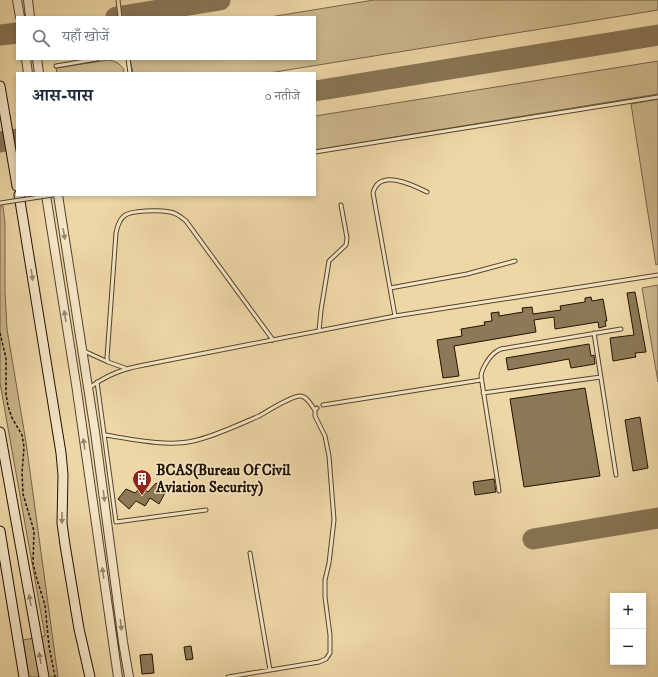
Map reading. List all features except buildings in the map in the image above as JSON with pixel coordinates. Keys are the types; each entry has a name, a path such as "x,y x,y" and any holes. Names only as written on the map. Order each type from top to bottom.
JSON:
{"main road":[{"path":"0,86 16,180"},
{"path":"0,105 5,114"},
{"path":"18,196 61,453 63,475 62,523 65,545 79,629 90,677"},
{"path":"0,432 44,677"},
{"path":"0,531 24,677"}],"street":[{"path":"17,0 20,16"},
{"path":"28,0 30,16"},
{"path":"26,60 28,72"},
{"path":"37,60 39,72"},
{"path":"46,196 76,384 118,677"},
{"path":"58,196 89,388 130,675"}],"lane":[{"path":"118,0 120,16"},
{"path":"56,66 91,60"},
{"path":"128,60 130,72"},
{"path":"316,152 658,97"},
{"path":"395,316 373,193 374,186 385,180 404,181 427,192"},
{"path":"0,204 47,196"},
{"path":"319,331 329,261 346,245 347,238 341,205"},
{"path":"108,362 116,233 119,222 123,216 130,213 170,212 178,214 186,221 273,340"},
{"path":"390,288 467,274 515,261"},
{"path":"89,388 109,375 126,368 395,316 658,275"},
{"path":"499,491 481,380 481,372 493,354 501,349 621,329"},
{"path":"594,333 616,475"},
{"path":"83,351 126,368"},
{"path":"483,393 601,377"},
{"path":"323,405 481,380"},
{"path":"98,382 116,522 206,510"},
{"path":"105,435 153,442 187,442 226,429 300,396 305,398 316,409 315,416 325,436 332,481 334,520 330,563 325,580 325,597 330,635 330,653 326,659 319,662 228,677"},
{"path":"250,553 270,670"}],"path":[{"path":"0,333 6,358 6,394 8,406 12,418 22,435 24,447 22,488 25,505 34,531 33,563 45,605 49,646 55,677"}],"shaded area":[{"path":"374,0 658,0 658,10 275,72 133,72 130,60 316,60 316,16 276,16"},
{"path":"108,60 119,64 124,70 123,72 57,72 56,68"},
{"path":"658,61 658,94 316,150 316,116"},
{"path":"658,99 658,264 656,265 631,104"},
{"path":"0,206 3,206 5,224 5,292 7,329 26,442 58,677 29,677 23,640 45,636 0,383"},
{"path":"658,285 658,382 642,288"}],"taxiway":[{"path":"122,16 220,0"},
{"path":"0,35 16,33"},
{"path":"316,91 658,35"},
{"path":"0,142 16,139"},
{"path":"533,539 658,518"}],"place":[{"name":"BCAS(Bureau Of Civil Aviation Security)","path":"142,496"}]}
